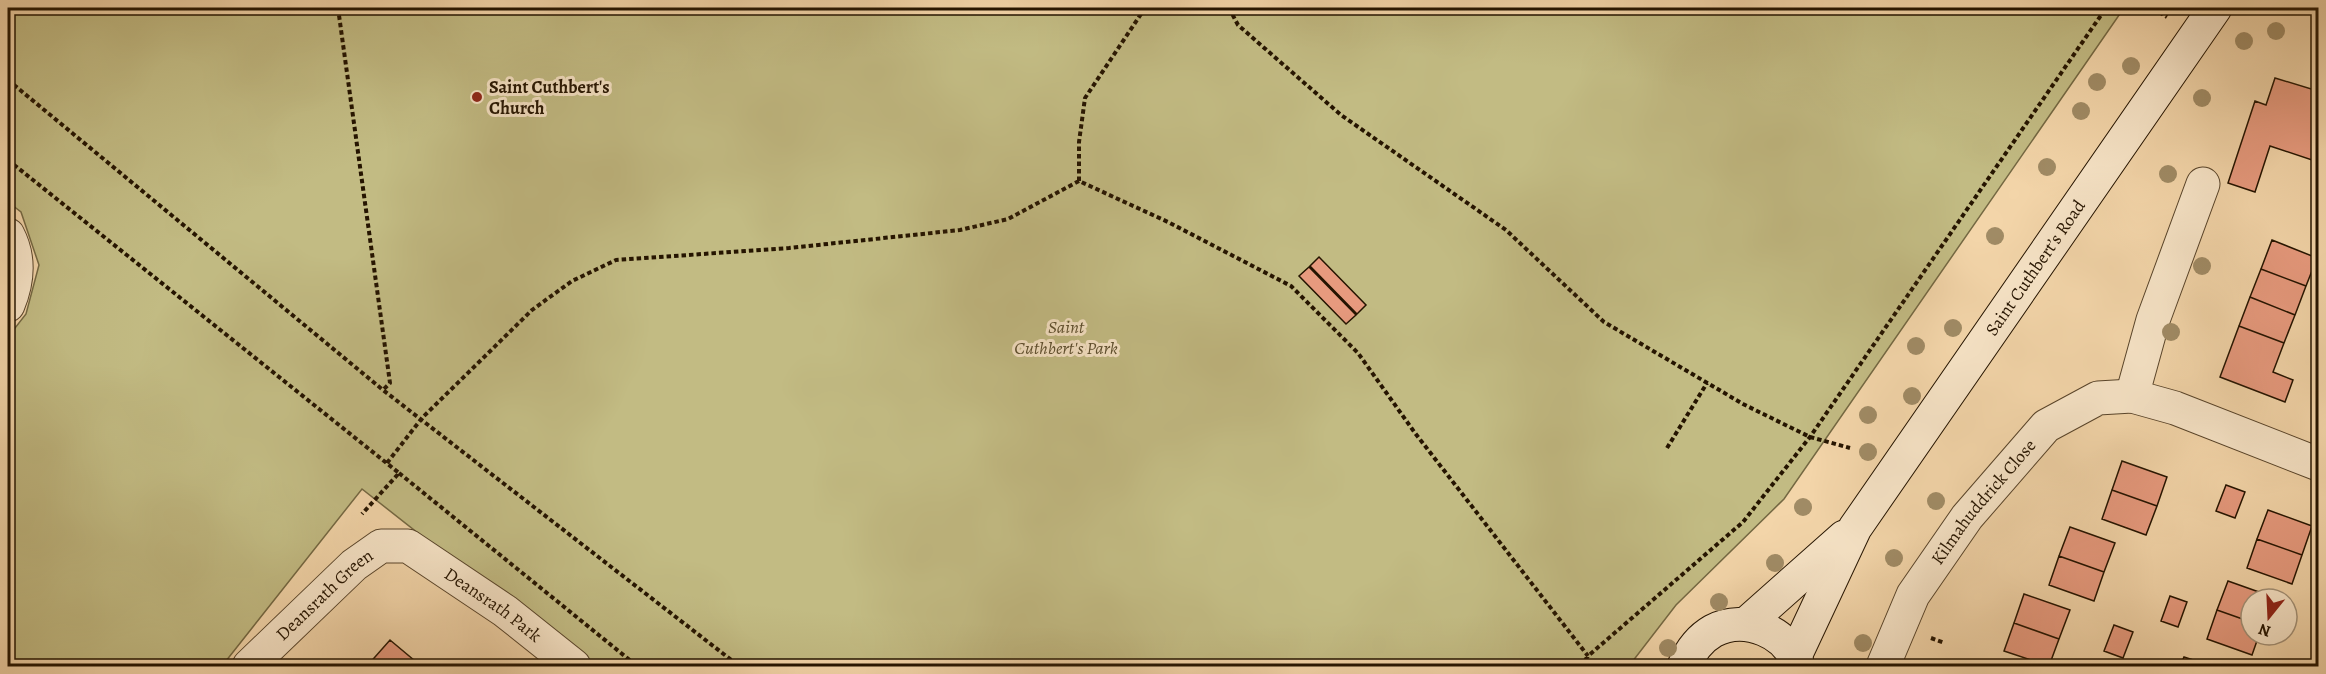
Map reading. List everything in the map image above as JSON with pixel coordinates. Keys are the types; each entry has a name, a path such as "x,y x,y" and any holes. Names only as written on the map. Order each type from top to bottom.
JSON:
{"street":[{"name":"Saint Cuthbert’s Road","path":"1796,661 1855,528 2216,8"},
{"path":"2132,396 2153,320 2203,184"},
{"path":"8,235 16,252 11,297"},
{"name":"Kilmahuddrick Close","path":"1883,666 1913,595 1967,517 2046,426 2098,398 2132,396 2175,408 2319,464"},
{"name":"Saint Cuthbert’s Road","path":"1746,624 1855,528"},
{"name":"Deansrath Green","path":"249,666 354,565 381,546 408,546"},
{"name":"Deansrath Park","path":"408,546 505,612 574,666"},
{"name":"Saint Cuthbert’s Road","path":"1746,624 1764,629 1782,640 1796,661"},
{"path":"1684,666 1690,652 1714,631 1729,625 1746,624"}],"path":[{"path":"338,8 390,383 383,390"},
{"path":"1079,181 1079,142 1085,98 1144,8"},
{"path":"1230,8 1238,26 1341,115 1506,230 1604,322 1707,383 1810,437 1850,448"},
{"path":"1581,666 1588,656 1743,522 1810,437 2106,8"},
{"path":"8,80 383,390 739,666"},
{"path":"8,160 637,666"},
{"path":"387,463 422,418 532,310 572,281 616,260 789,248 960,230 1008,219 1079,181"},
{"path":"1079,181 1168,222 1291,286 1358,353 1415,432 1588,656"},
{"path":"1667,448 1707,383"},
{"path":"361,515 399,473"}],"green space":[{"name":"Saint Cuthbert's Park","path":"8,8 2124,8 1784,499 1676,605 1629,666 587,666 362,489 222,666 8,666 8,337 26,314 39,265 21,212 8,202"}],"building":[{"path":"2275,78 2318,91 2318,162 2270,146 2255,192 2228,183 2255,101 2266,105"},
{"path":"2272,240 2317,258 2306,286 2261,269"},
{"path":"1319,257 1366,305 1357,314 1310,266"},
{"path":"1309,267 1356,315 1346,324 1299,276"},
{"path":"2261,269 2306,286 2295,315 2250,297"},
{"path":"2250,297 2295,315 2284,343 2239,326"},
{"path":"2239,326 2284,343 2273,372 2293,380 2285,402 2220,377"},
{"path":"2122,461 2167,477 2157,506 2112,490"},
{"path":"2226,485 2245,492 2235,518 2216,511"},
{"path":"2112,490 2157,506 2146,535 2102,519"},
{"path":"2268,510 2312,526 2302,555 2257,539"},
{"path":"2070,527 2115,543 2104,572 2059,556"},
{"path":"2257,539 2302,555 2292,584 2247,568"},
{"path":"2059,556 2104,572 2094,601 2049,585"},
{"path":"2228,581 2245,587 2239,587 2239,618 2217,610"},
{"path":"2024,594 2070,610 2059,639 2014,623"},
{"path":"2170,596 2187,602 2178,627 2161,621"},
{"path":"2217,610 2239,618 2239,647 2255,647 2252,655 2207,639"},
{"path":"2014,623 2059,639 2049,666 2004,651"},
{"path":"2114,625 2133,632 2123,658 2104,651"},
{"path":"390,640 421,666 367,666"},
{"path":"2184,657 2212,666 2180,666"}],"place":[{"name":"Saint Cuthbert's Church","path":"477,97"}]}
